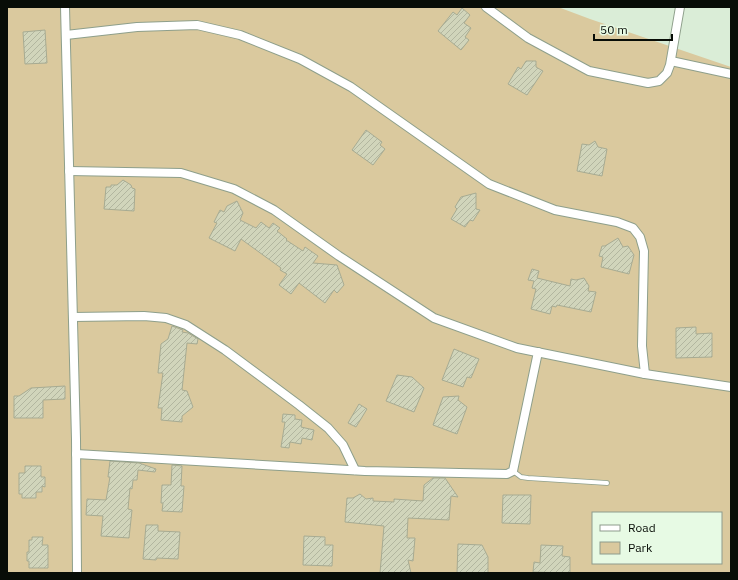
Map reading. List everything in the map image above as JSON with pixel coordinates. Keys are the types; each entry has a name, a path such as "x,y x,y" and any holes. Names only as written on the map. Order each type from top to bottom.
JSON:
{"street":[{"path":"65,7 76,454 77,573"},
{"path":"486,7 528,38 589,71 648,83 659,81 667,73 671,61 680,7"},
{"path":"66,35 137,27 197,25 240,35 300,59 351,87 489,184 556,210 617,222 633,228 640,237 644,251 642,346 645,374"},
{"path":"671,61 731,74"},
{"path":"69,171 181,173 234,189 274,210 339,256 434,318 517,348 645,374 731,387"},
{"path":"73,317 144,316 166,318 186,325 225,350 328,428 343,445 355,470"},
{"path":"76,454 355,470 507,474 513,471 538,352"}],"lane":[{"path":"513,471 520,477 607,483"}],"green space":[{"path":"7,7 558,7 731,67 731,573 7,573"}],"building":[{"path":"462,8 470,15 464,23 471,28 465,37 469,40 461,50 438,31 453,12 457,15"},
{"path":"45,30 47,63 25,64 23,32"},
{"path":"526,61 536,61 536,67 543,71 527,95 508,84 518,67 521,69"},
{"path":"366,130 382,142 380,145 385,149 373,165 352,150"},
{"path":"595,141 598,147 607,149 602,176 577,171 582,144 589,145"},
{"path":"123,180 135,189 134,211 104,209 106,187 117,185"},
{"path":"476,193 476,209 480,210 473,221 470,220 465,227 451,219 457,209 455,207 461,197"},
{"path":"237,201 243,213 240,220 256,228 261,222 269,228 273,223 280,228 277,231 287,239 286,240 303,251 305,247 318,256 313,263 337,265 344,285 337,293 334,290 325,303 299,283 291,294 279,285 287,274 241,239 235,251 209,238 217,223 214,222 220,210 224,212 227,206"},
{"path":"618,238 623,247 628,246 634,255 629,274 601,267 603,257 599,256 602,246 605,246"},
{"path":"532,269 539,271 537,278 570,286 571,279 576,280 584,278 589,286 588,291 596,292 591,312 557,305 556,307 552,306 550,314 531,309 536,289 532,288 534,281 528,280"},
{"path":"172,326 183,330 182,332 188,333 198,339 197,344 187,343 182,390 187,391 193,407 182,416 182,422 161,420 162,408 158,408 163,373 158,373 161,344 168,339"},
{"path":"696,327 696,334 712,333 712,357 676,358 676,328"},
{"path":"454,349 479,359 471,378 467,377 463,387 442,380"},
{"path":"397,375 412,377 424,388 414,412 386,401"},
{"path":"65,386 65,399 43,400 43,418 14,418 14,396 19,396 31,388"},
{"path":"459,396 458,400 467,407 457,434 433,425 443,397"},
{"path":"359,404 367,409 356,427 348,423"},
{"path":"283,414 295,415 295,419 302,420 301,427 314,430 312,440 302,438 301,444 290,442 289,448 281,447 285,422 282,422"},
{"path":"110,461 139,463 156,469 155,472 138,470 137,480 133,480 132,489 130,488 128,509 132,510 129,538 101,536 103,516 86,515 87,499 106,500 110,477 108,477"},
{"path":"172,465 182,466 181,486 184,486 182,512 162,511 162,485 171,485"},
{"path":"25,466 41,466 41,477 45,477 45,487 42,486 42,492 36,492 36,498 22,498 22,494 19,494 19,473 25,473"},
{"path":"433,478 445,478 458,497 451,496 449,520 408,518 407,538 415,538 413,561 408,560 411,573 380,573 384,526 345,522 347,498 353,498 360,494 366,499 373,498 373,501 394,502 394,499 423,501 424,485"},
{"path":"503,495 531,495 530,524 502,523"},
{"path":"146,525 158,525 158,531 180,532 178,559 143,559"},
{"path":"304,536 325,537 325,545 333,545 332,566 303,565"},
{"path":"32,537 43,537 42,545 48,545 48,568 29,568 27,552 29,552 29,540 32,540"},
{"path":"458,544 482,545 488,557 488,573 457,573"},
{"path":"541,545 563,546 562,556 570,557 570,573 533,572 534,562 540,563"}]}
